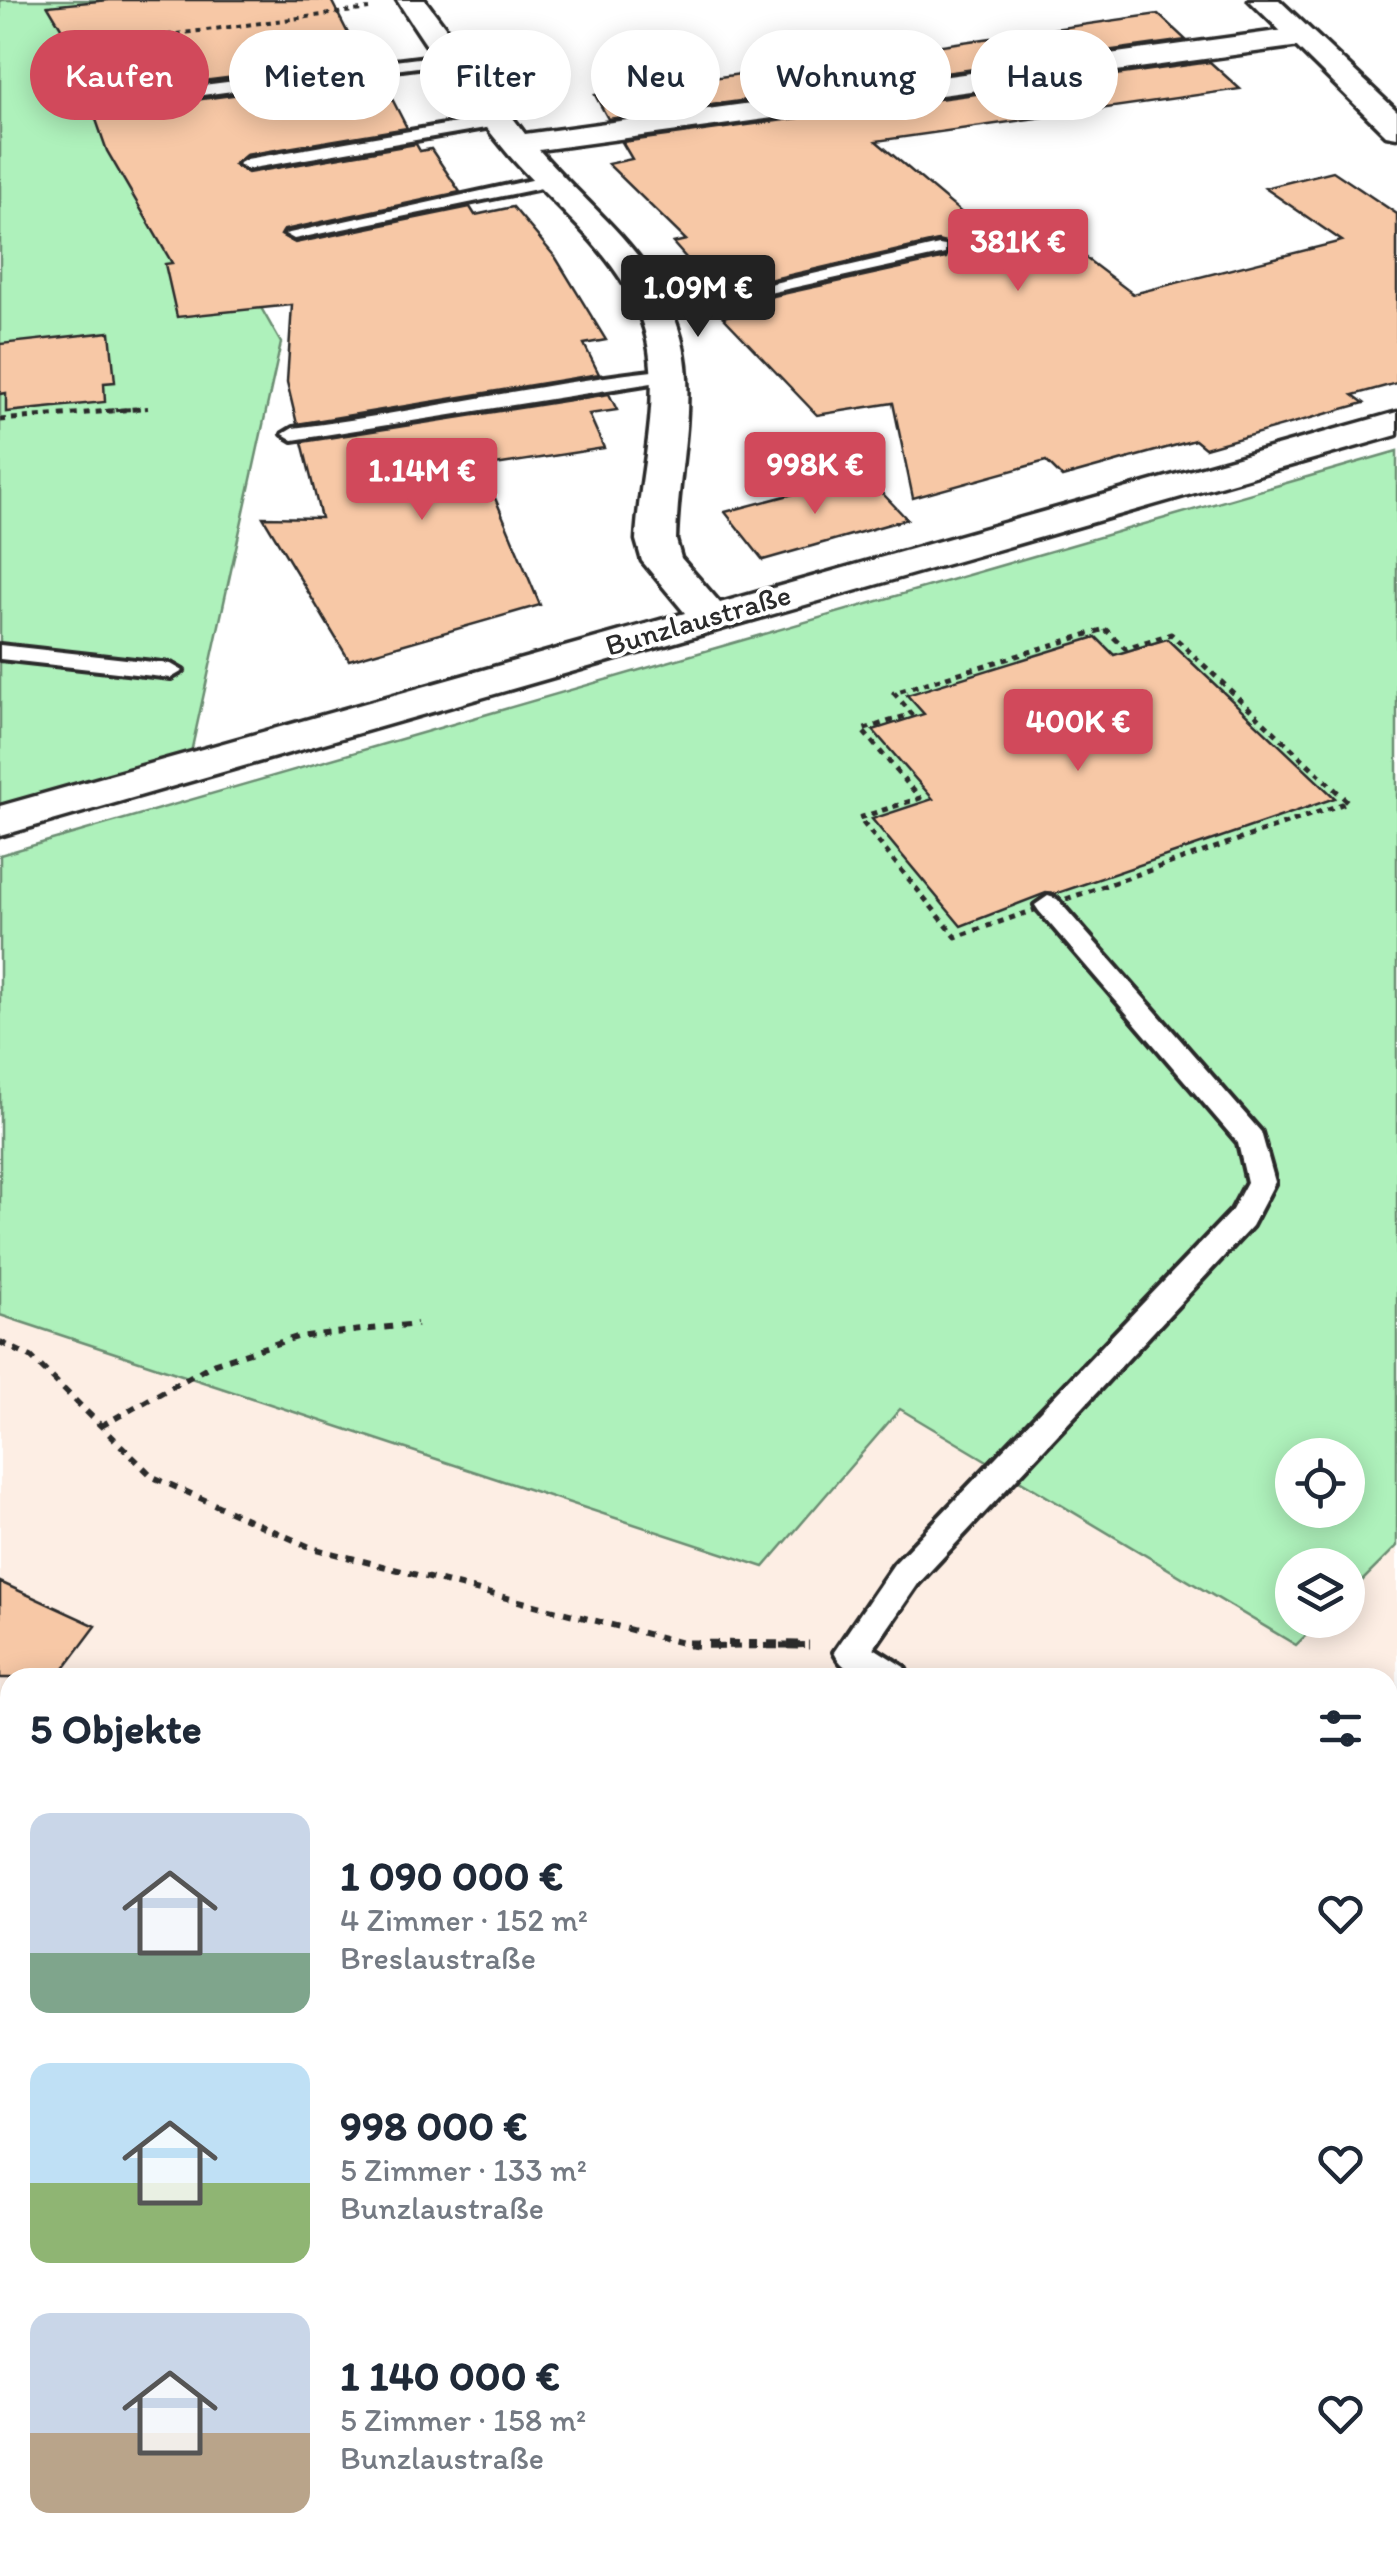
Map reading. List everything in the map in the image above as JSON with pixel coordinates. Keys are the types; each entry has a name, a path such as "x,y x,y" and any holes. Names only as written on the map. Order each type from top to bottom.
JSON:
{"street":[{"path":"1263,0 1397,128"},
{"path":"412,2 431,30"},
{"path":"507,132 1300,37"},
{"path":"498,120 625,261 656,312 670,375 656,540 662,561 710,616"},
{"name":"Bunzlaustraße","path":"0,821 1397,423"}],"lane":[{"path":"209,89 420,63"},
{"path":"247,164 507,132"},
{"path":"294,234 550,181"},
{"path":"656,312 939,250"},
{"path":"294,434 394,422 594,383 670,375"},
{"path":"0,652 171,672"},
{"path":"876,1668 851,1652 906,1574 1242,1218 1261,1182 1251,1139 1048,905"}],"path":[{"path":"204,30 412,2"},
{"path":"0,420 148,408"},
{"path":"1106,629 1125,648 1170,634 1348,802 1329,808 1048,905 956,937 859,818 920,798 862,730 912,714 894,693 1106,629"},
{"path":"101,1426 215,1363 296,1338 417,1324"},
{"path":"0,1342 30,1357 153,1477 312,1548 699,1647 792,1643 851,1652"}],"shaded area":[{"path":"0,1315 764,1567 900,1409 1275,1633 1275,1638 1295,1645 1302,1638 1365,1638 1365,1576 1397,1544 1397,1668 0,1668"}],"green space":[{"path":"0,0 106,0 120,30 30,30 30,120 164,120 218,232 281,343 188,766 0,821"},
{"path":"1397,451 1397,1546 1365,1578 1365,1548 1275,1548 1275,1632 900,1409 764,1567 0,1315 0,855"},
{"path":"1284,1638 1303,1638 1296,1645"}],"building":[{"path":"109,0 331,0 346,30 229,30 229,78 209,80 209,30 62,30 48,6"},
{"path":"1158,14 1186,40 1118,49 1118,30 1047,30"},
{"path":"971,41 971,69 951,72 951,44"},
{"path":"1210,62 1240,89 1118,106 1118,75"},
{"path":"740,74 740,101 720,104 720,77"},
{"path":"229,95 229,120 400,120 400,114 407,128 246,155 234,165 248,173 416,144 420,151 431,149 460,192 284,230 281,235 295,243 470,207 475,215 513,207 556,258 606,340 584,344 599,374 297,424 287,382 292,305 177,317 165,264 172,263 107,151 96,120 209,120 209,98"},
{"path":"971,95 971,120 1023,120 876,141 982,230 1033,218 1133,294 1342,241 1265,188 1333,171 1397,214 1397,383 1353,395 1364,403 1205,448 1195,440 1062,477 1046,461 913,498 893,403 817,415 723,317 735,314 728,306 946,258 948,244 938,241 716,292 673,243 686,240 608,164 632,159 622,142 784,120 951,120 951,97"},
{"path":"110,332 115,382 104,383 105,402 6,412 6,393 0,394 0,344"},
{"path":"609,394 617,410 589,414 604,448 482,467 540,605 349,660 263,517 321,518 302,442"},
{"path":"865,475 907,519 763,560 725,512"},
{"path":"1096,637 1114,655 1167,639 1335,798 1055,894 1046,893 961,926 872,819 933,799 873,730 924,714 907,695"},
{"path":"0,1582 96,1626 64,1668 0,1668"}]}
